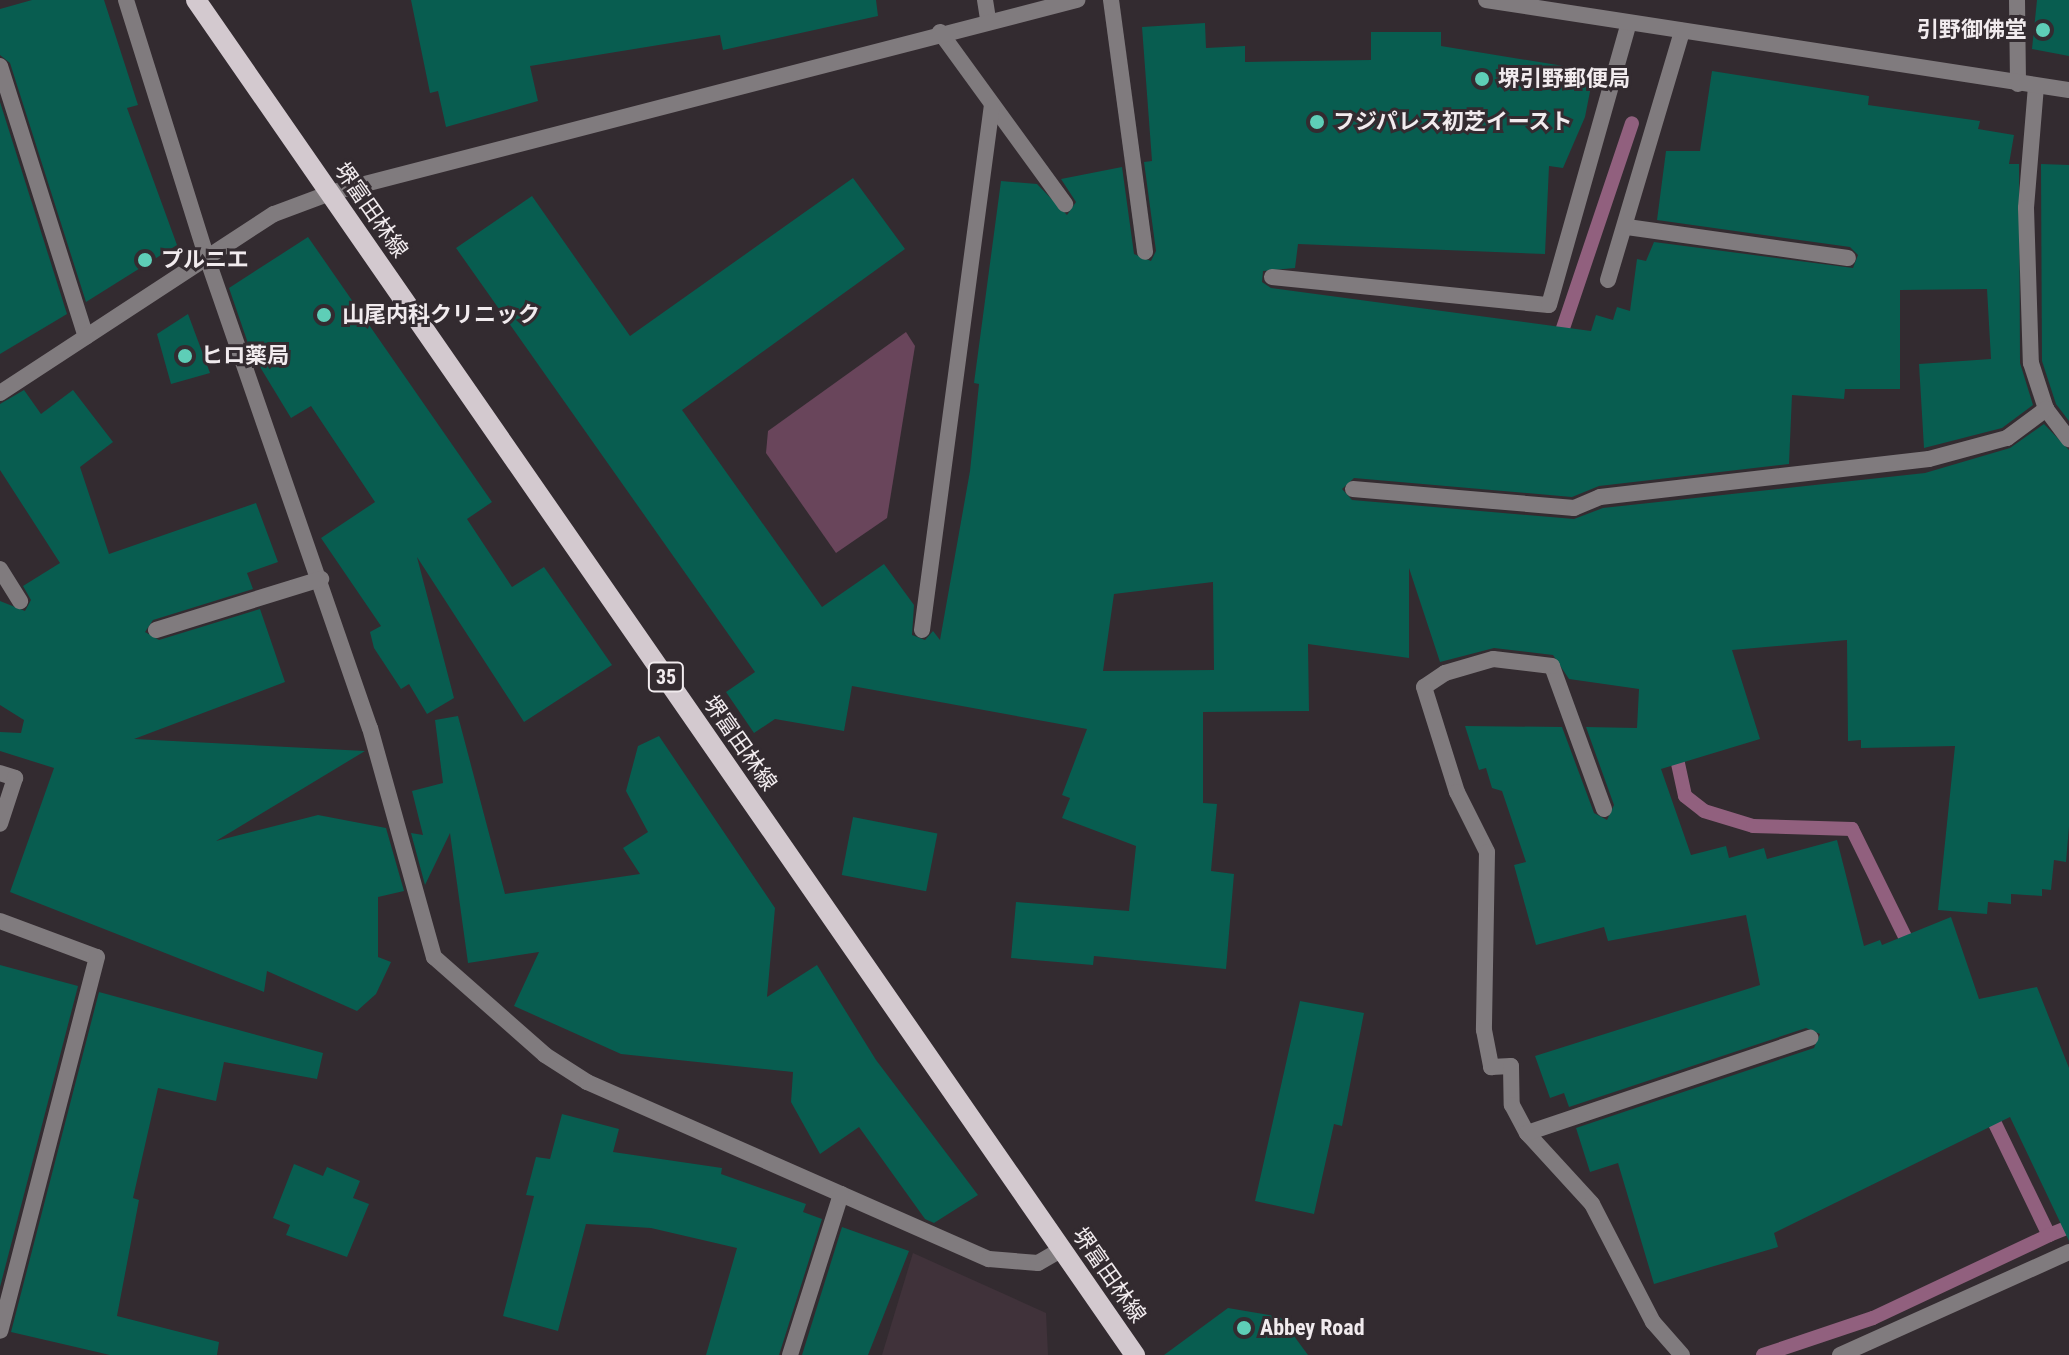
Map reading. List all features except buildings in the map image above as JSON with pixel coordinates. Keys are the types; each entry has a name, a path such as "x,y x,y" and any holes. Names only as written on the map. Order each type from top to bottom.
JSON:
{"main road":[{"name":"堺富田林線","path":"196,0 1135,1355"}],"street":[{"path":"126,0 207,258 321,579 434,957 545,1055 587,1082 989,1259 1038,1263 1062,1249"},
{"path":"985,0 988,19"},
{"path":"0,393 274,214 330,193 988,19 1077,0"},
{"path":"1111,0 1145,252"},
{"path":"1486,0 2069,90"},
{"path":"2017,0 2018,84"},
{"path":"1272,277 1549,305 1629,23"},
{"path":"1608,280 1627,227 1682,31"},
{"path":"940,32 1065,204"},
{"path":"0,66 86,337"},
{"path":"2036,86 2026,208 2030,348 2046,409 2069,439"},
{"path":"922,630 992,105"},
{"path":"1627,227 1848,258"},
{"path":"1353,489 1574,508 1600,497 1929,459 2007,438 2046,409"},
{"path":"0,569 20,601"},
{"path":"156,630 321,579"},
{"path":"1604,809 1552,666 1493,659 1445,673 1424,687 1457,792 1487,852 1484,1030 1491,1067 1511,1066 1512,1105 1527,1133 1592,1204 1653,1322 1682,1355"},
{"path":"0,773 15,778 0,824"},
{"path":"0,921 97,957 0,1328"},
{"path":"1527,1133 1810,1038"},
{"path":"790,1355 841,1194"},
{"path":"1840,1355 2069,1252"}],"shaded area":[{"path":"906,332 915,346 887,518 836,553 766,453 768,431"},
{"path":"913,1253 1046,1313 1048,1355 882,1355"}],"waterway":[{"path":"1557,346 1632,123"},
{"path":"1674,745 1685,796 1704,811 1753,826 1852,829 1912,951"},
{"path":"1987,1107 2049,1235 2069,1227"},
{"path":"1763,1355 1873,1318 2049,1235"}],"place":[{"name":"引野御佛堂","path":"2043,30"},
{"name":"堺引野郵便局","path":"1482,79"},
{"name":"フジパレス初芝イースト","path":"1317,122"},
{"name":"プルニエ","path":"145,260"},
{"name":"山尾内科クリニック","path":"324,315"},
{"name":"ヒロ薬局","path":"185,356"},
{"name":"Abbey Road","path":"1244,1328"}]}
